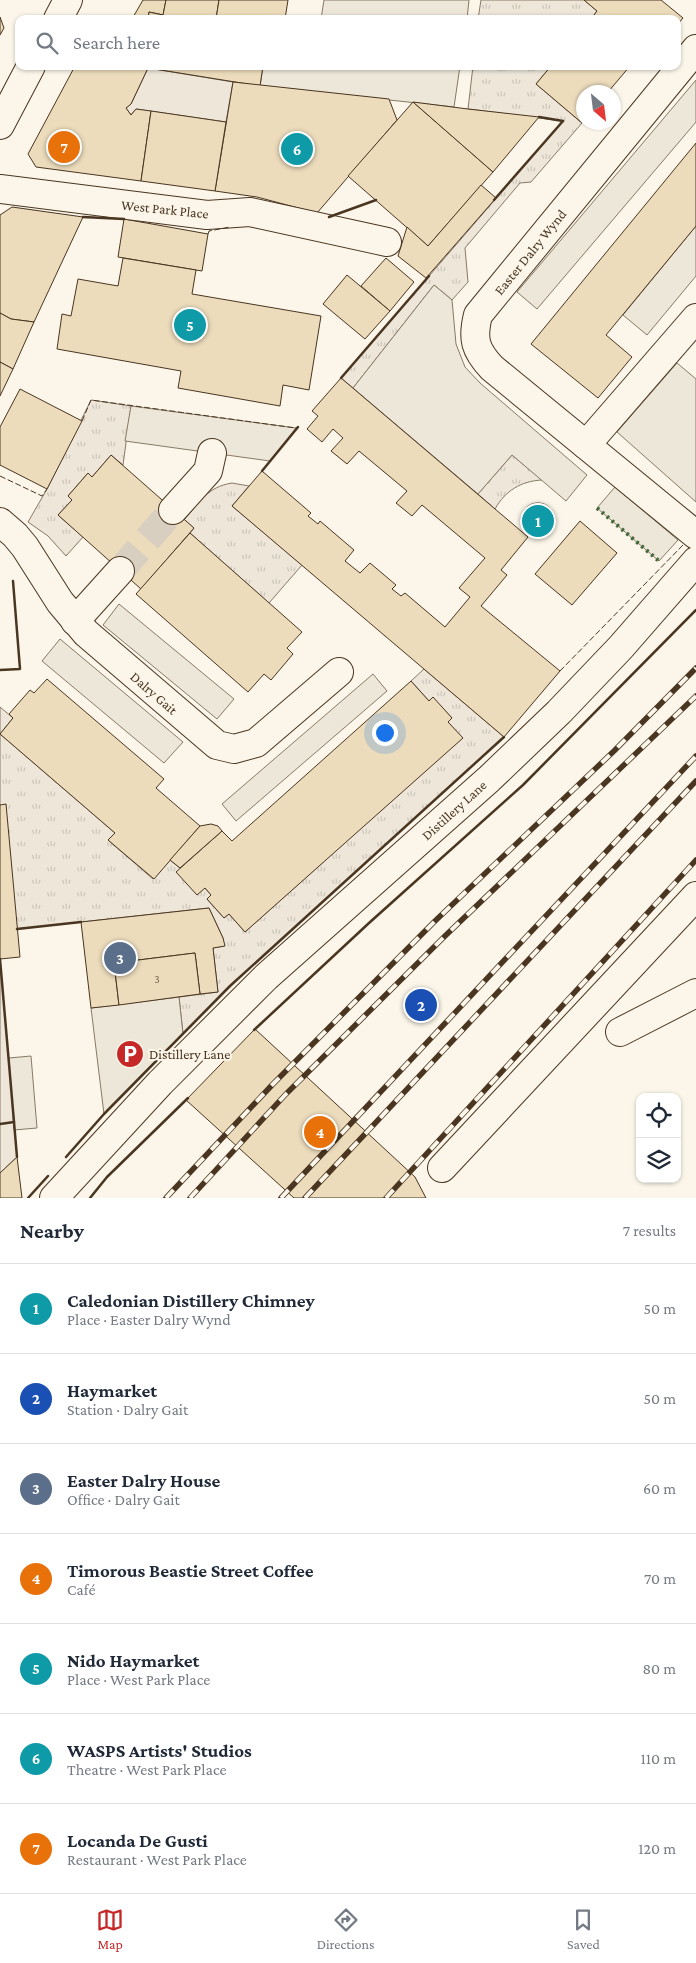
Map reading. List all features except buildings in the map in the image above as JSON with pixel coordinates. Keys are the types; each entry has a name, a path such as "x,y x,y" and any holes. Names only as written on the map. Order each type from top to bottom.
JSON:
{"street":[{"path":"60,15 68,0"},
{"name":"Easter Dalry Wynd","path":"681,67 696,49"},
{"path":"0,125 29,70"},
{"name":"Easter Dalry Wynd","path":"679,70 478,315 475,336 481,356 492,368 696,535"},
{"name":"West Park Place","path":"0,189 206,215 250,212 388,242"},
{"path":"586,445 696,318"},
{"path":"173,510 208,471 212,453"},
{"name":"Dalry Gait","path":"0,522 25,547 75,622 208,739 226,748 241,748 256,743 339,672"},
{"name":"Distillery Lane","path":"54,1198 160,1083 266,977 489,779 559,712 621,647 696,562"},
{"path":"75,622 120,571"},
{"path":"442,1168 696,896"},
{"path":"620,1032 696,993"}],"green space":[{"path":"481,0 584,0 597,11 594,15 479,15"},
{"path":"147,70 160,70 233,82 226,122 136,109 131,115 126,108 131,104"},
{"path":"473,70 548,70 536,84 576,118 576,130 531,182 520,183 465,248 468,282 452,300 434,285 353,388 341,378 563,121 468,109"},
{"path":"91,400 131,406 123,465 111,455 92,477 88,473 68,496 72,500 58,515 83,537 66,556 48,536 28,522 47,489"},
{"path":"512,455 542,480 527,482 514,488 495,509 478,494"},
{"path":"232,483 249,486 232,506 302,565 269,603 190,533 194,528 184,520 210,492 223,485"},
{"path":"424,669 504,737 230,986 183,1034 179,997 218,992 213,948 224,946 223,938 209,908 17,929 0,805 0,734 115,833 109,841 153,879 170,860 205,888 211,895 207,899 224,918 229,914 245,932 462,738 448,722 452,718 433,698 429,701 411,681"},
{"path":"0,707 13,718 0,734"},
{"path":"0,959 17,1157 0,1173"}],"shaded area":[{"path":"324,0 469,0 467,15 322,15"},
{"path":"262,70 459,70 454,107 260,86"},
{"path":"696,80 696,122 537,309 517,292"},
{"path":"696,226 696,276 647,335 623,315"},
{"path":"434,285 452,300 456,344 465,367 480,383 587,475 566,501 512,455 478,494 353,388"},
{"path":"677,363 696,379 696,502 617,432"},
{"path":"131,406 296,428 270,461 125,441"},
{"path":"615,487 678,540 659,561 597,508"},
{"path":"119,604 234,699 217,719 103,625"},
{"path":"60,639 183,742 164,763 42,661"},
{"path":"373,674 387,691 236,821 222,804"},
{"name":"Distillery Lane","path":"179,997 183,1034 104,1114 91,1008"},
{"path":"31,1056 37,1128 14,1130 9,1058"}],"tunnel":[{"path":"120,571 173,510"}],"railway":[{"path":"166,1198 272,1085 435,921 614,751 696,668"},
{"path":"190,1198 286,1094 445,936 696,696"},
{"path":"281,1198 696,756"},
{"path":"305,1198 696,781"},
{"path":"386,1198 696,860"}],"hedge":[{"path":"597,508 659,561"}],"fence":[{"path":"208,234 209,231 230,227"},
{"path":"82,421 91,400 298,427"},
{"path":"0,476 42,496 47,489"},
{"path":"560,671 683,545"}],"wall":[{"path":"539,117 563,121"},
{"path":"494,200 563,121"},
{"path":"329,217 376,200"},
{"path":"83,217 124,219"},
{"path":"341,378 429,276"},
{"path":"262,471 298,427"},
{"path":"0,670 20,669 13,581"},
{"path":"254,1030 369,923 523,785 696,610"},
{"path":"66,1157 104,1114 230,986 504,737"},
{"path":"17,929 81,922"},
{"path":"0,959 17,1157"},
{"path":"90,1198 107,1177 188,1098"},
{"path":"0,1124 14,1122"},
{"path":"28,1198 48,1176"}],"place":[{"name":"Locanda De Gusti","path":"64,147"},
{"name":"WASPS Artists' Studios","path":"297,149"},
{"name":"Nido Haymarket","path":"190,325"},
{"name":"Caledonian Distillery Chimney","path":"538,521"},
{"name":"Easter Dalry House","path":"120,958"},
{"name":"Haymarket","path":"421,1005"},
{"name":"Distillery Lane","path":"130,1054"},
{"name":"Timorous Beastie Street Coffee","path":"320,1132"}]}
